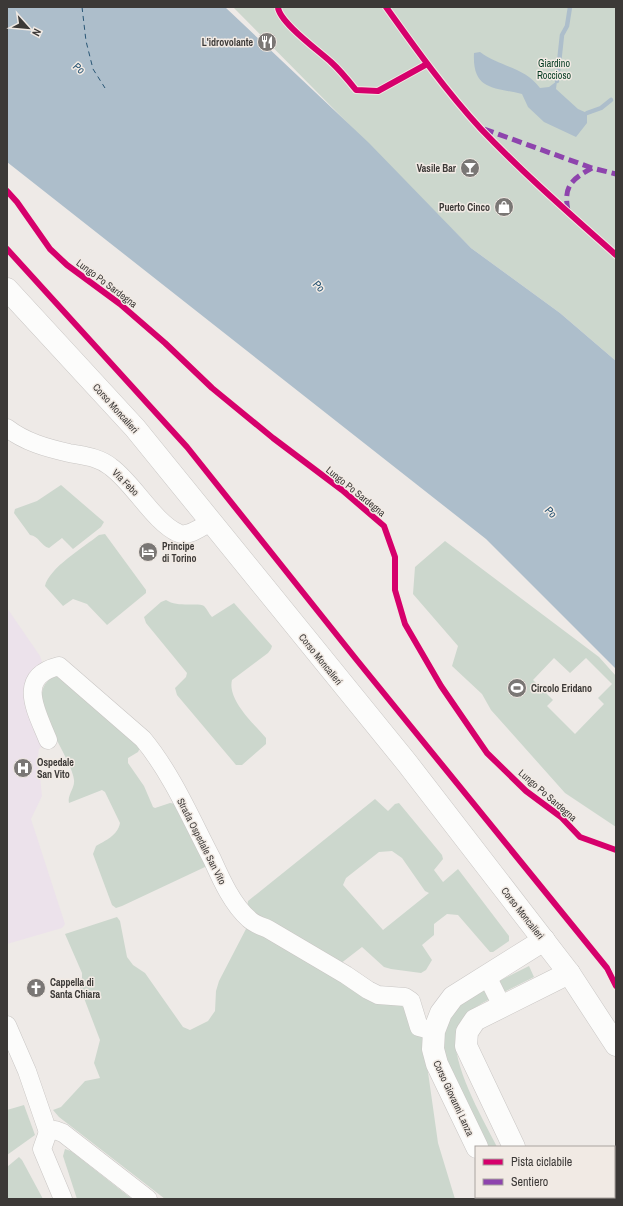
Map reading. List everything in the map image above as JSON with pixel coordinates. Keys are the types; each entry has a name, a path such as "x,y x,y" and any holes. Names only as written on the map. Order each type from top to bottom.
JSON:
{"main road":[{"name":"Corso Moncalieri","path":"7,289 135,428 407,763 569,973 616,1045"},
{"name":"Corso Giovanni Lanza","path":"477,1146 437,1064 433,1049 434,1031 441,1013 453,997 544,940"},
{"path":"514,1146 466,1046 467,1032 475,1020 569,973"}],"street":[{"name":"Via Febo","path":"7,428 24,439 34,443 54,450 91,457 111,467 142,497 167,527 179,534 192,532 211,522"},
{"name":"Strada Ospedale San Vito","path":"48,740 31,697 32,689 36,681 46,670 59,666 143,740 152,750 178,793 223,881 248,919 255,924 268,928 346,974 368,990 378,995 405,997 411,1001 419,1027 434,1031"},
{"path":"487,976 502,1006"},
{"path":"7,1025 27,1071 48,1132 42,1149 63,1199"},
{"path":"48,1132 55,1130 63,1133 148,1199"}],"shaded area":[{"name":"Ospedale San Vito","path":"7,608 40,656 42,662 37,668 44,744 39,749 38,756 42,796 31,819 65,924 62,928 7,944"}],"green space":[{"name":"Giardino Roccioso","path":"233,7 616,7 616,361 560,313 471,248"},
{"path":"61,485 104,522 101,527 73,549 62,538 49,548 46,547 36,537 30,535 14,513 15,509 37,501"},
{"path":"105,534 146,590 146,593 107,625 87,604 73,599 63,606 45,586 53,572 60,565 99,535"},
{"name":"Circolo Eridano","path":"445,541 599,657 616,676 616,827 565,793 491,710 482,694 452,666 458,646 413,594 415,567","holes":["554,658 570,673 586,658 612,684 598,698 604,704 575,734 547,706 553,700 533,680"]},
{"path":"166,600 176,604 198,604 204,606 212,617 234,603 272,646 268,653 232,680 232,688 237,703 266,738 266,744 242,765 236,765 177,695 175,688 186,677 187,673 146,623 144,617 161,602"},
{"path":"58,675 140,748 138,752 128,758 128,763 144,786 153,807 155,808 170,803 177,804 207,864 205,867 122,906 116,908 112,905 93,854 96,846 107,840 117,831 120,823 105,792 102,790 69,803 69,797 74,783 71,768 43,708 42,694 46,683"},
{"path":"375,799 388,811 395,804 399,803 442,855 443,859 434,870 443,882 458,869 509,936 509,941 493,952 490,952 458,915 447,914 434,924 434,935 422,945 432,960 426,970 421,973 384,967 362,947 340,964 247,909 248,901","holes":["392,851 402,858 425,891 429,893 383,930 343,885 346,878 379,852"]},
{"path":"117,917 120,921 127,957 133,965 145,973 183,1027 190,1030 208,1021 215,1011 216,991 219,981 247,927 402,1004 425,1038 427,1065 438,1143 455,1199 165,1199 59,1117 53,1110 61,1107 85,1081 100,1078 94,1063 100,1040 79,985 82,978 82,973 65,934"},
{"path":"529,966 534,977 504,992 499,981"},
{"path":"485,989 490,999 476,1007 464,1017 458,1026 455,1038 461,1070 468,1088 496,1146 486,1146 445,1058 443,1041 446,1025 463,1001"},
{"path":"24,1105 35,1135 7,1155 7,1110"},
{"path":"65,1149 71,1151 132,1199 77,1199 63,1156"},
{"path":"19,1157 43,1199 7,1199 7,1167"}],"water":[{"name":"Po","path":"7,7 225,7 369,143 471,248 560,313 616,361 616,669 486,539 7,162"},
{"path":"480,52 496,61 520,71 534,81 540,88 549,87 557,81 556,89 578,109 587,113 587,123 576,137 544,122 528,107 522,94 487,85 481,81 474,65 474,53"}],"waterway":[{"path":"557,81 562,35 567,26 570,7"},
{"path":"587,113 601,108 611,100"}],"ferry route":[{"path":"82,7 86,41 93,69 105,88"}],"marked path":[{"path":"484,129 592,168 616,174"},
{"path":"568,211 568,189 574,180 592,168"}],"cycle path":[{"path":"278,7 280,13 292,28 334,65 356,90 378,91 427,64"},
{"path":"386,7 443,85 468,115 530,178 616,255"},
{"name":"Lungo Po Sardegna","path":"7,191 17,202 50,249 67,265 120,304 165,343 212,388 273,438 342,490 384,526 395,557 395,590 405,624 441,686 487,753 526,791 561,817 580,837 616,850"},
{"path":"7,249 187,447 356,659 607,968 616,986"}],"place":[{"name":"L'idrovolante","path":"267,42"},
{"name":"Vasile Bar","path":"470,168"},
{"name":"Puerto Cinco","path":"504,207"},
{"name":"Principe di Torino","path":"148,552"},
{"name":"Circolo Eridano","path":"517,688"},
{"name":"Ospedale San Vito","path":"23,768"},
{"name":"Cappella di Santa Chiara","path":"36,988"}]}
